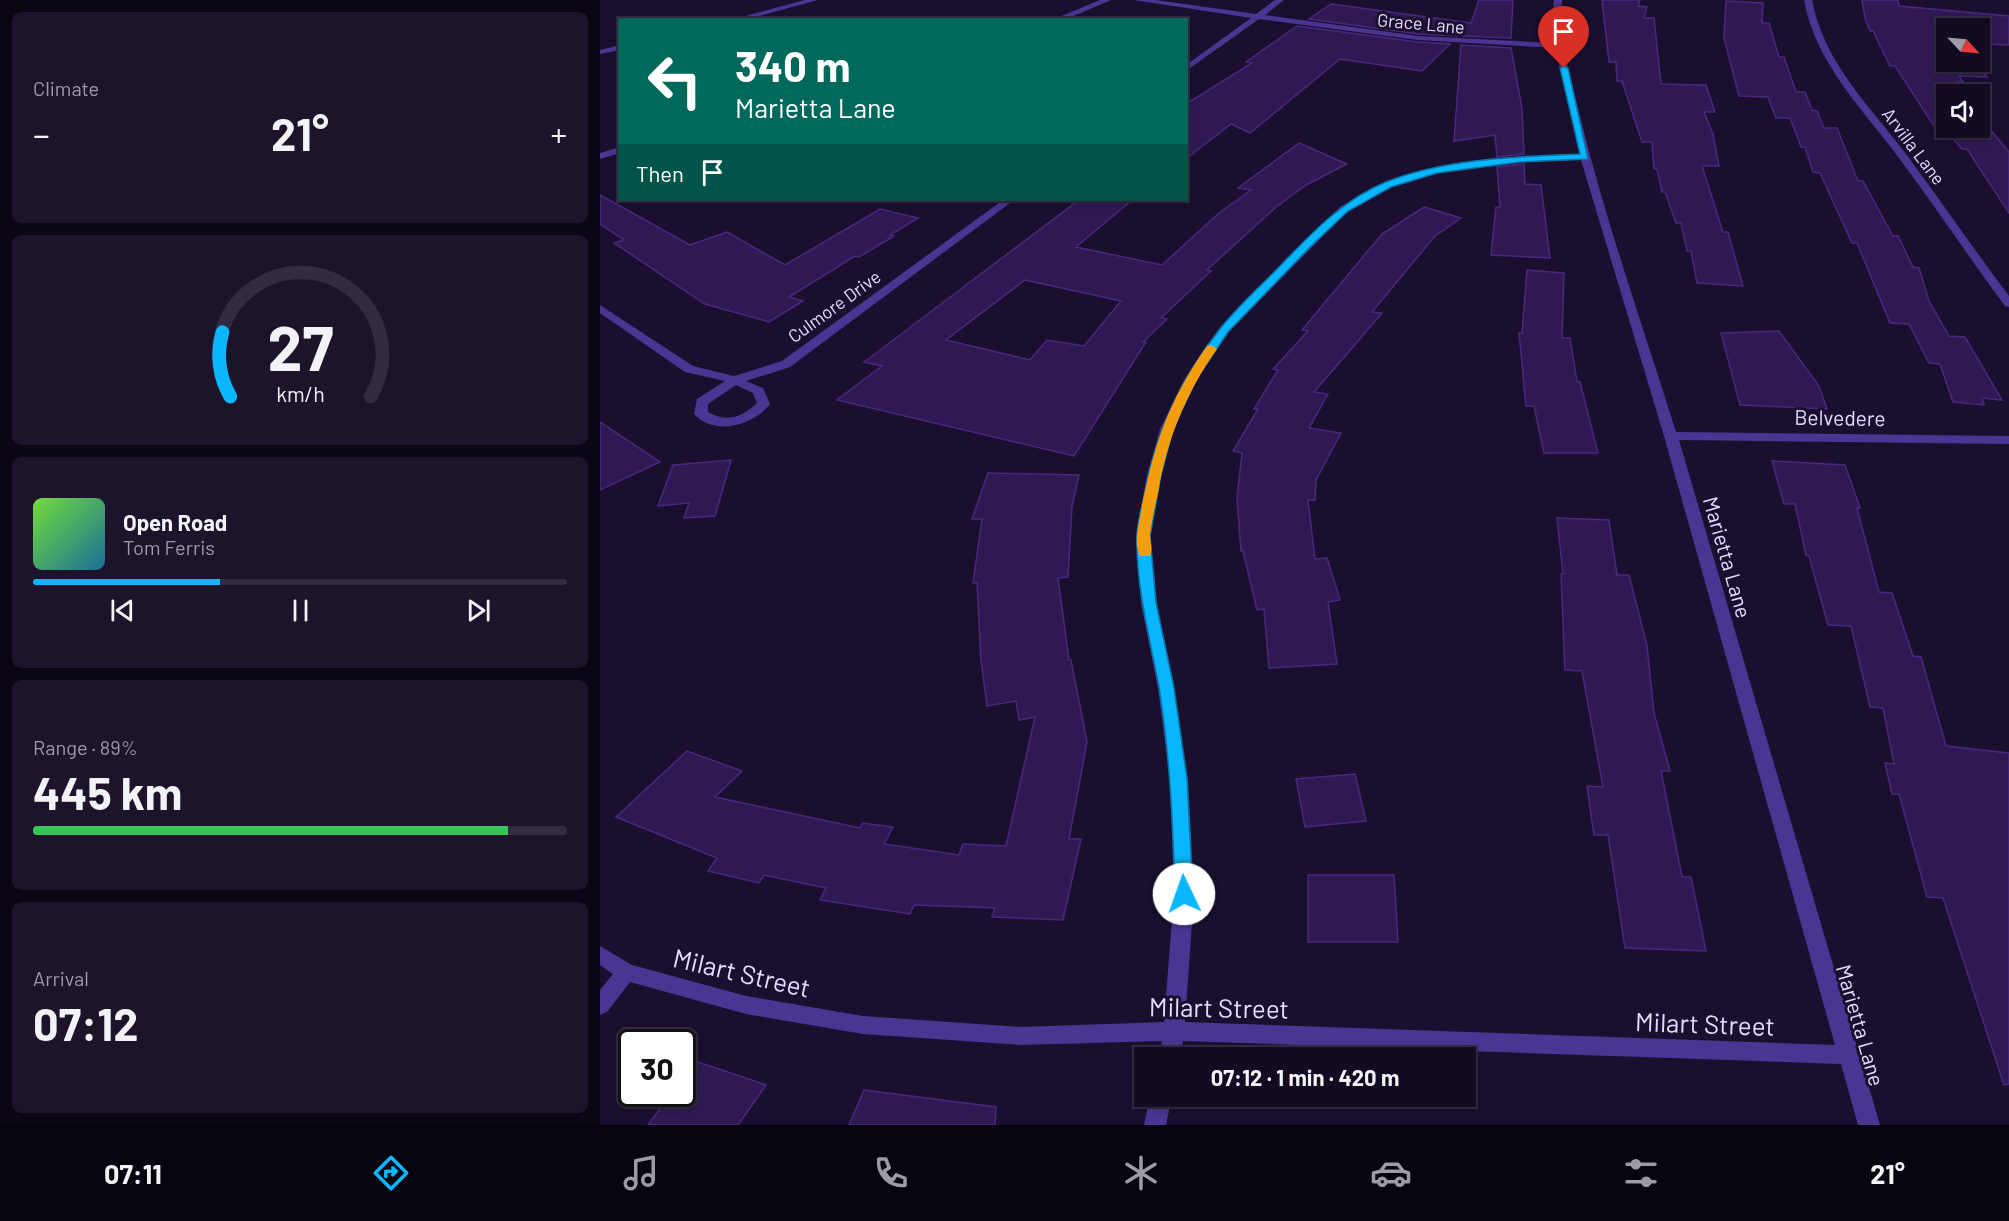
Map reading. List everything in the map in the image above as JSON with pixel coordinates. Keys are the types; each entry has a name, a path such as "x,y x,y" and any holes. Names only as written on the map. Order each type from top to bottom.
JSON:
{"street":[{"path":"742,18 814,0"},
{"path":"1061,18 1107,0"},
{"name":"Grace Lane","path":"1138,0 1256,18 1427,39 1559,46"},
{"path":"1188,68 1280,0"},
{"name":"Marietta Lane","path":"1558,0 1556,20 1559,46 1585,157 1671,436 1869,1125"},
{"name":"Arvilla Lane","path":"1808,0 1819,39 1838,74 1903,157 2009,304"},
{"path":"600,52 618,48"},
{"path":"600,156 618,151"},
{"path":"1171,1047 1184,894 1179,779 1166,688 1149,603 1143,536 1154,475 1167,429 1191,378 1224,330 1344,209 1388,185 1436,170 1520,159 1585,157"},
{"name":"Culmore Drive","path":"735,380 786,364 1008,201"},
{"path":"600,308 689,369 735,380 758,391 764,404 754,415 731,423 711,422 701,414 702,402 735,380"},
{"name":"Belvedere","path":"1671,436 2009,440"},
{"name":"Milart Street","path":"600,954 626,972 746,1005 863,1025 1021,1036 1174,1031 1848,1055"},
{"path":"600,1006 626,972"},
{"path":"1155,1125 1159,1107"}],"building":[{"path":"1479,0 1513,0 1511,38 1462,36 1462,33 1459,36 1418,34 1309,19 1331,4 1471,23"},
{"path":"1602,0 1640,0 1638,6 1647,7 1644,18 1654,18 1661,84 1706,85 1715,112 1704,112 1713,134 1719,166 1702,166 1723,232 1728,232 1743,286 1697,283 1691,251 1687,251 1681,223 1676,223 1665,192 1662,192 1657,169 1654,169 1652,142 1642,142 1622,81 1617,81 1616,62 1609,62"},
{"path":"1862,0 1898,0 1899,6 2009,16 2009,45 1990,44 1990,18 1936,18 1936,72 1983,72 1987,77 1959,76 1963,82 1957,82 1958,84 1936,84 1936,126 1934,126 1895,66 1890,66 1865,18"},
{"path":"1726,1 1763,3 1762,23 1769,23 1779,57 1784,57 1796,92 1805,92 1812,110 1817,111 1824,128 1837,128 1858,181 1863,181 1893,236 1898,236 1913,267 1919,268 1929,301 1949,336 1965,337 2002,400 1982,398 1984,405 1953,402 1940,364 1929,363 1909,324 1890,323 1857,243 1852,243 1820,173 1813,172 1805,147 1801,147 1790,118 1776,118 1768,97 1739,96 1724,38"},
{"path":"1297,26 1450,44 1422,71 1340,59 1250,133 1231,124 1188,157 1188,103 1252,63 1246,62"},
{"path":"1461,45 1511,48 1522,108 1524,154 1497,157 1495,135 1454,141"},
{"path":"1990,129 2009,152 2009,213 1967,149 1962,149 1952,138 1990,138"},
{"path":"1299,143 1347,164 1306,185 1275,208 1207,270 1211,271 1161,318 1167,319 1143,342 1146,342 1074,456 837,400 882,366 864,362 1078,201 1131,201 1076,247 1162,265 1219,213 1251,190 1238,188","holes":["1025,280 1121,301 1084,346 1047,340 1030,360 946,340"]},
{"path":"1524,164 1525,184 1541,185 1550,258 1491,255 1496,207 1500,207 1497,167"},
{"path":"600,195 690,245 727,232 785,265 880,209 918,218 890,235 894,236 859,257 855,256 789,297 803,301 769,322 705,304 614,243 624,240 600,224"},
{"path":"1424,207 1461,218 1435,236 1372,312 1382,313 1314,392 1328,394 1309,428 1341,433 1316,480 1315,500 1308,500 1315,559 1327,558 1340,600 1328,602 1337,664 1269,668 1264,609 1257,610 1243,551 1241,551 1237,498 1242,453 1233,451 1258,409 1254,409 1278,370 1273,369 1308,331 1302,330 1382,234"},
{"path":"1527,270 1564,273 1562,338 1570,338 1577,382 1580,382 1598,453 1544,453 1534,406 1526,406 1519,333 1522,333"},
{"path":"1779,331 1819,386 1827,409 1740,405 1721,333"},
{"path":"600,422 660,462 600,490"},
{"path":"731,460 715,516 684,518 689,503 658,506 673,465"},
{"path":"1772,461 1845,465 1860,508 1857,508 1879,592 1892,593 1913,656 1921,657 1946,746 2009,753 2009,1084 2004,1085 1943,898 1927,897 1899,794 1892,794 1885,763 1894,764 1883,708 1870,707 1851,626 1828,625 1809,556 1806,555 1795,504 1784,504"},
{"path":"988,473 1079,475 1072,506 1068,577 1058,578 1069,660 1071,660 1087,742 1069,839 1081,839 1063,920 992,917 995,908 914,905 910,914 820,900 826,888 764,875 759,883 708,871 717,858 616,817 687,751 742,771 715,797 860,828 863,823 893,827 884,844 959,855 963,844 1006,846 1035,717 1019,720 1016,701 987,706 981,660 977,583 973,583 982,519 972,519"},
{"path":"1557,518 1609,520 1617,575 1629,575 1647,646 1654,713 1670,771 1661,771 1682,877 1691,877 1706,951 1625,948 1608,835 1594,835 1587,786 1603,787 1582,671 1565,670 1561,574 1563,574"},
{"path":"1355,774 1366,821 1305,827 1296,779"},
{"path":"1308,875 1394,875 1398,942 1308,942"},
{"path":"696,1061 766,1085 738,1125 648,1125 661,1107 696,1107"},
{"path":"864,1090 996,1107 995,1125 849,1125"}],"slow traffic":[{"path":"1145,553 1143,536 1154,475 1167,429 1191,378 1211,349"}],"route":[{"path":"1184,894 1179,779 1166,688 1149,603 1143,536 1154,475 1167,429 1191,378 1224,330 1344,209 1388,185 1436,170 1520,159 1585,157 1564,68"}]}
